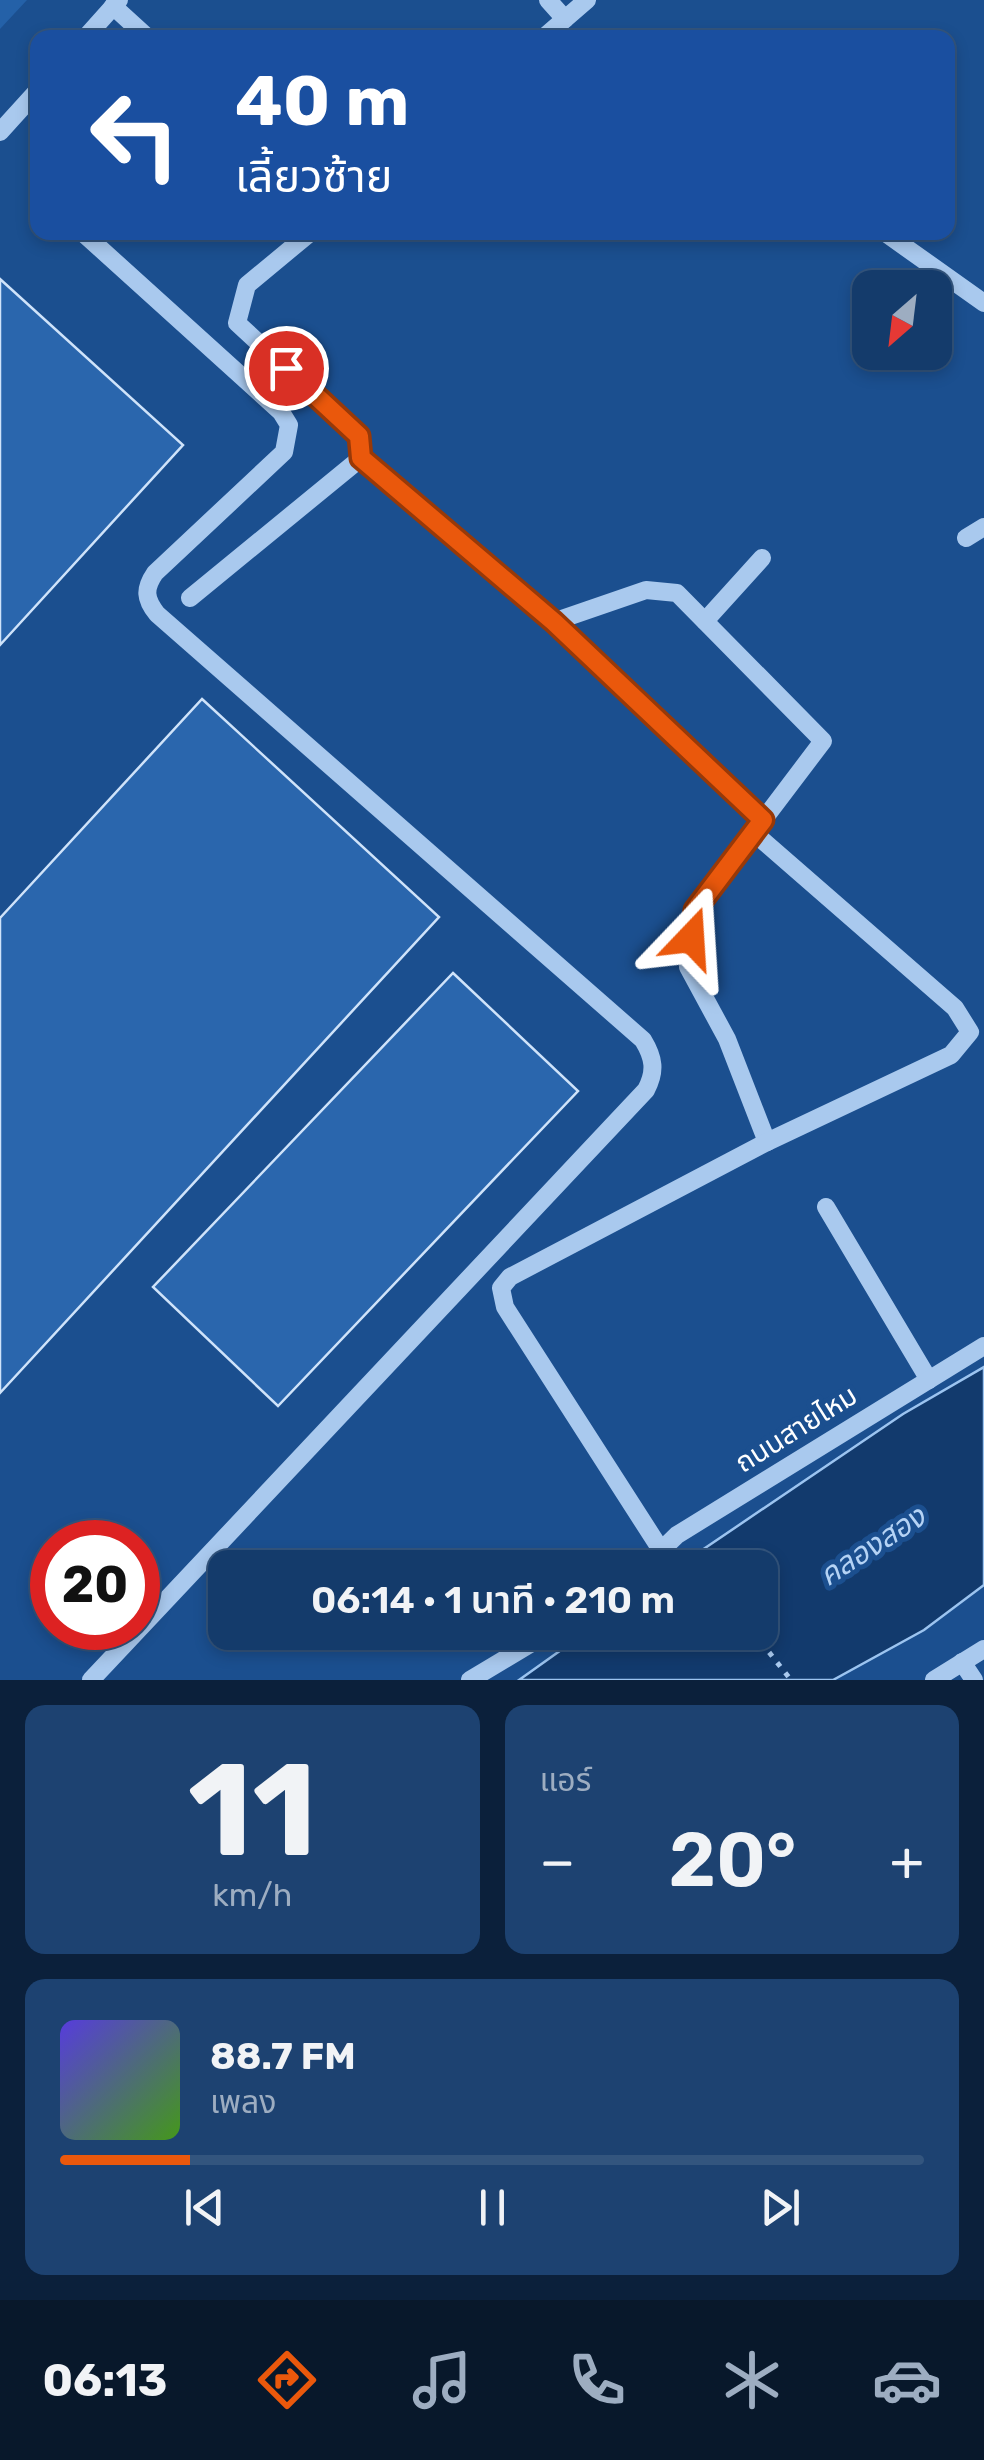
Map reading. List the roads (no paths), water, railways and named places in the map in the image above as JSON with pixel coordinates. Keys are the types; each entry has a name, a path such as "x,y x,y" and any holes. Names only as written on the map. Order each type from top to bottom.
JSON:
{"street":[{"path":"548,0 565,19"},
{"path":"553,30 587,0"},
{"path":"92,30 116,3 141,30"},
{"path":"0,132 30,99"},
{"path":"91,240 281,412 288,425 284,452 154,573 147,584 147,601 157,614 643,1040 652,1053 653,1076 646,1090 91,1680"},
{"path":"301,240 247,285 236,323 359,436 361,458 554,622 758,826 955,1008 970,1032 951,1055 768,1142 510,1277 501,1288 505,1307 661,1550"},
{"path":"895,240 984,303"},
{"path":"190,598 361,458"},
{"path":"966,538 984,527"},
{"path":"705,621 762,558"},
{"path":"554,622 646,590 677,593 823,742 695,910 688,966 727,1039 768,1142"},
{"path":"826,1207 929,1380"},
{"name":"ถนนสายไหม","path":"661,1550 677,1535 984,1346"},
{"path":"934,1680 984,1648"},
{"path":"470,1680 520,1650"},
{"path":"962,1662 974,1680"}],"water":[{"name":"คลองสอง","path":"984,1367 984,1585 924,1630 833,1680 519,1680 561,1650 778,1650 778,1550 702,1550 903,1414"}]}
